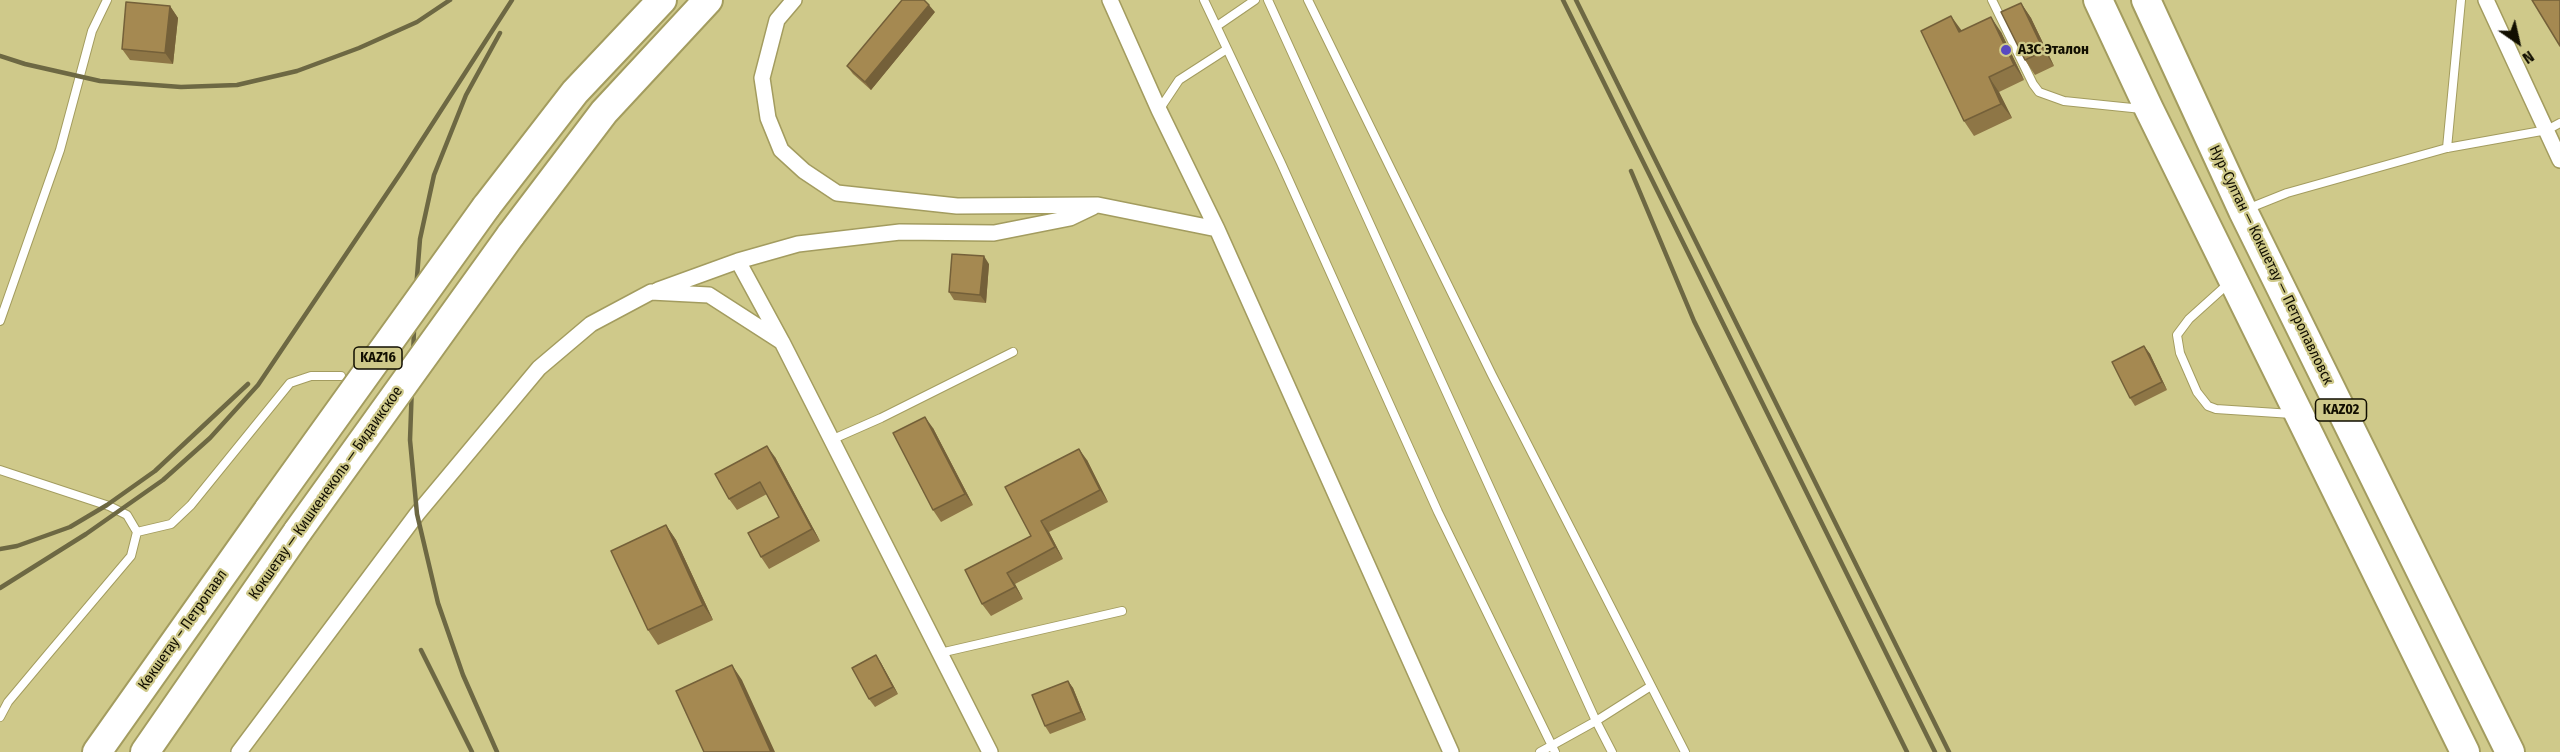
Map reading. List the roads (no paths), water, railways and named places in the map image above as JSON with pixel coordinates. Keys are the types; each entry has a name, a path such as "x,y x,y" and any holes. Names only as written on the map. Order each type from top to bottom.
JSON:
{"highway":[{"name":"Көкшетау – Петропавл","path":"97,752 486,207 575,92 662,0"},
{"name":"Кокшетау — Кишкенеколь — Бидаикское","path":"145,752 298,531 510,236 604,112 708,0"},
{"name":"KАZ02","path":"2098,0 2232,280 2465,752"},
{"name":"KАZ02","path":"2146,0 2178,67"},
{"path":"2163,0 2178,67"},
{"name":"Нур-Султан — Кокшетау — Петропавловск","path":"2178,67 2243,211 2510,752"}],"street":[{"path":"794,0 777,20 762,78 768,118 782,150 804,171 837,193 957,206 1098,205 1217,229"},
{"path":"1110,0 1159,110 1217,229 1451,752"},
{"path":"2486,0 2553,126 2560,160"},
{"path":"239,752 417,514 539,368 591,324 651,292 738,261 798,244 900,232 994,233 1070,218 1098,205"},
{"path":"738,261 782,342 990,752"},
{"path":"651,292 709,296 782,342"}],"lane":[{"path":"0,321 60,150 92,31 107,0"},
{"path":"1204,0 1438,512 1553,750"},
{"path":"1216,26 1255,0"},
{"path":"1268,0 1596,722 1612,752"},
{"path":"1308,0 1492,375 1685,752"},
{"path":"1992,0 2032,84 2039,92 2051,98 2085,104 2149,109"},
{"path":"2447,148 2461,0"},
{"path":"1159,110 1179,80 1227,48"},
{"path":"2243,211 2287,193 2447,148 2553,126"},
{"path":"2232,280 2189,319 2177,335 2180,353 2197,392 2208,406 2216,409 2298,415"},
{"path":"830,440 881,418 1013,352"},
{"path":"137,532 171,524 191,505 290,383 311,376 341,375"},
{"path":"0,470 110,506 127,515 137,532 131,556 8,702 0,717"},
{"path":"939,653 1122,611"},
{"path":"1540,752 1553,750 1651,686"}],"railway":[{"path":"0,56 100,81 181,87 237,85 297,71 359,48 417,22 450,0"},
{"path":"0,588 86,534 163,480 210,438 258,385 402,171 512,0"},
{"path":"1563,0 1935,752"},
{"path":"1576,0 1949,752"},
{"path":"497,752 463,675 438,603 417,514 410,440 415,302 420,239 434,175 466,95 500,33"},
{"path":"1631,171 1694,321 1907,752"},
{"path":"0,549 17,546 70,527 107,505 155,471 248,384"},
{"path":"421,650 472,752"}],"place":[{"name":"АЗС Эталон","path":"2006,50"}]}
